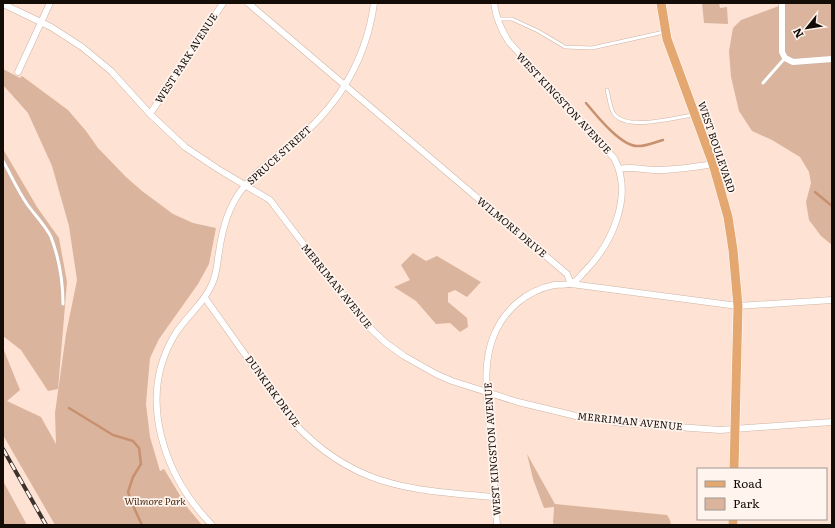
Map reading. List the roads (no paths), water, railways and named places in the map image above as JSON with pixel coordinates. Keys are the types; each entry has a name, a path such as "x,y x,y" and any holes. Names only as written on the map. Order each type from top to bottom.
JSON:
{"main road":[{"name":"WEST BOULEVARD","path":"661,3 667,39 714,164 725,207 733,250 738,306 734,468"}],"street":[{"path":"18,72 50,3"},
{"name":"WEST PARK AVENUE","path":"150,114 223,3"},
{"name":"WILMORE DRIVE","path":"248,3 567,274 571,284"},
{"name":"SPRUCE STREET","path":"212,525 184,490 170,462 160,433 156,406 158,380 166,351 184,321 205,298 213,284 221,235 225,220 235,200 256,174 320,118 345,85 365,43 371,23 374,3"},
{"name":"WEST KINGSTON AVENUE","path":"494,3 497,19 508,42 607,149 614,158 621,178 621,200 612,229 605,245 590,266 571,284 553,285 521,298 506,313 493,336 487,371 487,392 497,525"},
{"path":"782,3 782,52 785,58 793,62 832,59"},
{"name":"MERRIMAN AVENUE","path":"3,4 41,22 82,47 120,80 150,114 185,147 218,169 265,196 273,203 364,322 386,343 404,356 436,374 448,380 487,392 560,412 609,421 714,430 832,422"},
{"path":"619,169 679,169 714,164"},
{"path":"571,284 738,306 832,300"},
{"name":"DUNKIRK DRIVE","path":"205,298 293,422 327,453 358,471 396,485 414,489 495,497"}],"lane":[{"path":"497,19 512,19 538,31 565,47 592,48 666,32"},
{"path":"763,83 785,58"},
{"path":"607,90 613,114 620,120 631,123 694,114"},
{"path":"3,161 26,203 50,236 60,271 63,289 62,304"}],"waterway":[{"path":"586,103 610,130 625,142 639,146 648,145 663,140"},
{"path":"815,192 832,206"},
{"path":"69,408 113,435 133,441 139,448 141,464 133,477 128,492 142,525"}],"railway":[{"path":"3,449 46,525"}],"park label":[{"name":"Wilmore Park","path":"155,501"}]}
